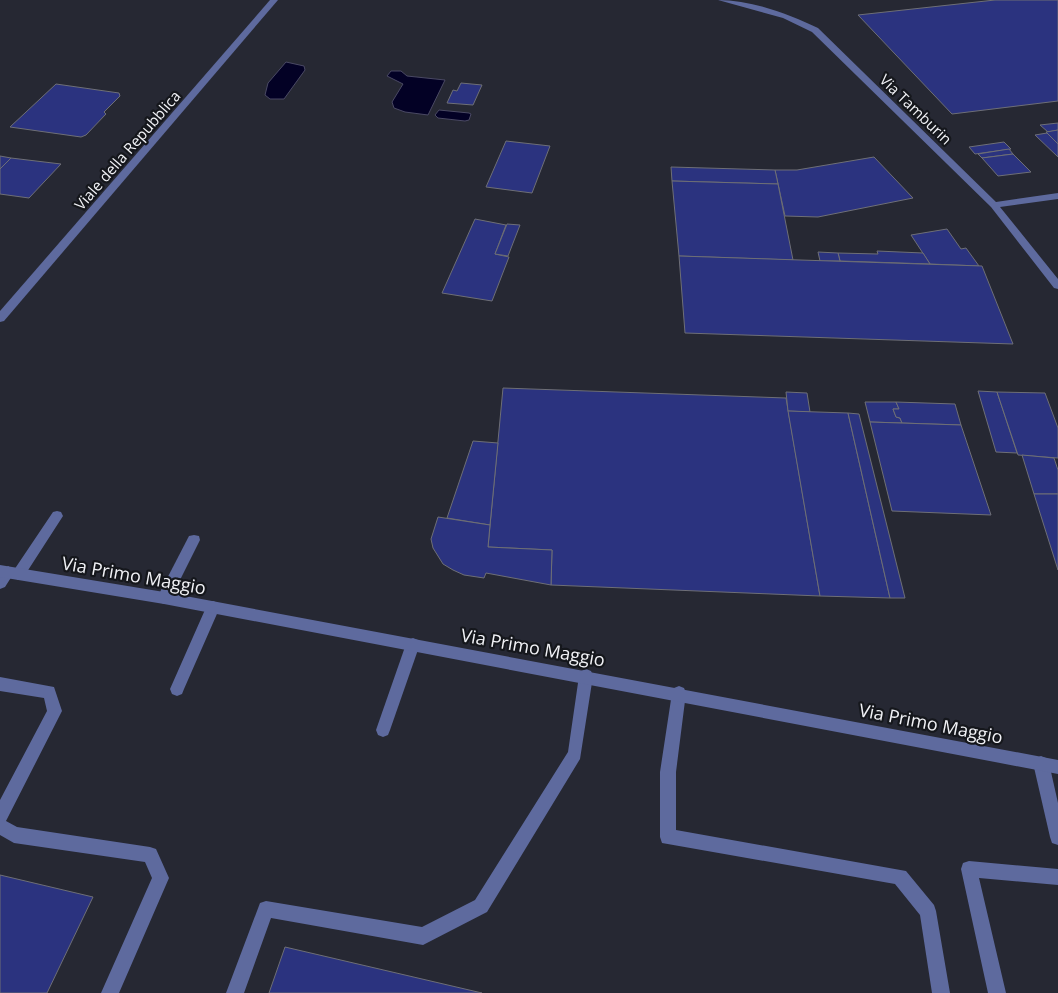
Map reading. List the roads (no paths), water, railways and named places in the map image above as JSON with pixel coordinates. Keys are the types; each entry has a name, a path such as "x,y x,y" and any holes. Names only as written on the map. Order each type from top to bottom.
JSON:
{"street":[{"name":"Viale della Repubblica","path":"0,318 274,0"},
{"name":"Via Tamburin","path":"722,0 786,16 815,30 994,205 1058,286"},
{"path":"994,205 1058,196"},
{"path":"6,575 57,516"},
{"path":"164,598 194,540"},
{"name":"Via Primo Maggio","path":"6,575 164,598 586,676 1058,767"},
{"path":"177,689 213,607"},
{"path":"383,730 413,644"},
{"path":"234,993 266,909 423,936 481,906 575,754 586,676"},
{"path":"0,684 49,692 55,711 0,816"},
{"path":"680,694 668,772 668,836 900,877 928,911 941,993"},
{"path":"1041,763 1058,837"},
{"path":"0,826 14,835 150,855 161,878 110,993"},
{"path":"997,993 969,869 1058,876"}],"water":[{"path":"286,62 304,66 305,70 284,99 270,99 265,95 268,83"},
{"path":"391,71 401,71 407,76 445,80 428,115 405,112 394,108 392,102 403,84 387,76"},
{"path":"439,110 471,114 469,120 465,121 438,118 435,115"}]}
